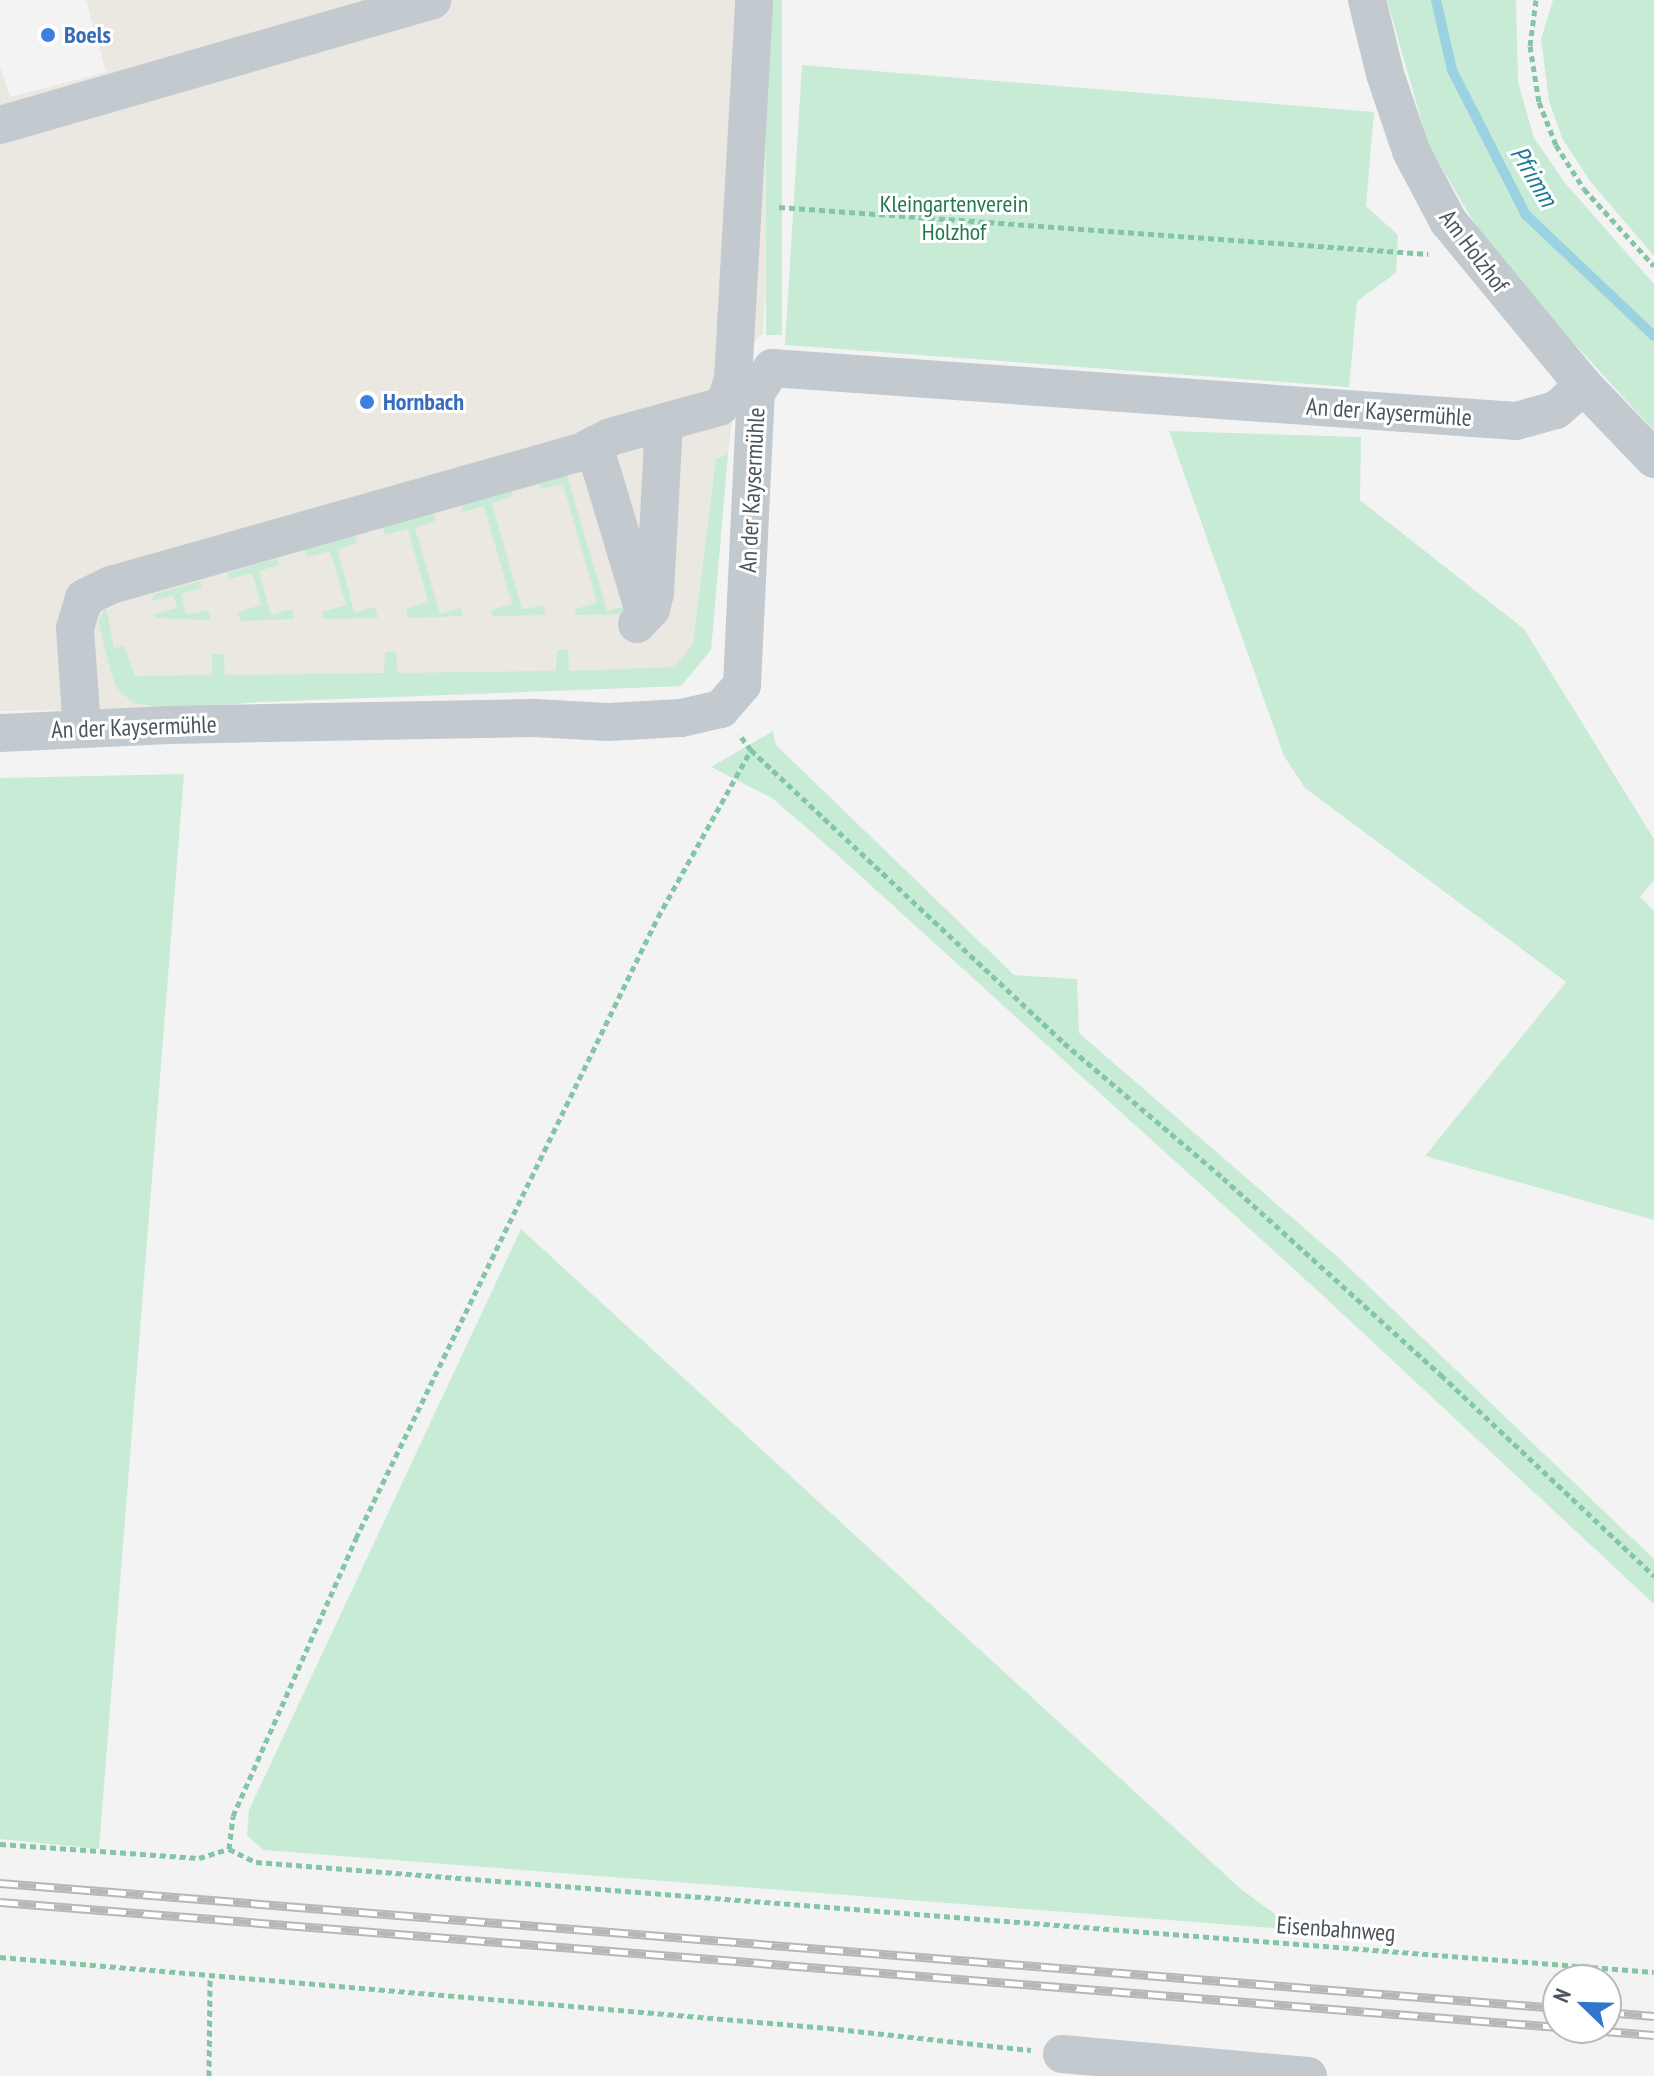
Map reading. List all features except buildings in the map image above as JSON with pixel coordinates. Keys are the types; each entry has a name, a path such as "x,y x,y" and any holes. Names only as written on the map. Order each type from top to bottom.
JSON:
{"street":[{"path":"0,125 432,0"},
{"path":"82,729 75,628 84,598 111,585 719,407 726,400 733,380 754,0"},
{"name":"Am Holzhof","path":"1367,0 1385,74 1411,151 1448,221 1584,386 1654,459"},
{"name":"An der Kaysermühle","path":"0,733 518,718 608,722 681,718 721,709 742,685 756,393 772,368 1516,421 1556,410 1584,386"},
{"path":"594,445 641,621 655,593 664,422"},
{"path":"1062,2054 1308,2076"}],"path":[{"path":"1536,0 1530,46 1539,102 1556,145 1584,189 1654,266"},
{"path":"779,207 1428,254"},
{"path":"721,709 751,750 1064,1043 1235,1188 1654,1576"},
{"path":"0,1844 199,1858 229,1849 233,1816 356,1538 658,917 751,750"},
{"name":"Eisenbahnweg","path":"229,1849 256,1862 1654,1972"},
{"path":"0,1957 828,2028 1062,2054"},
{"path":"209,2076 210,1976"}],"shaded area":[{"name":"Hornbach","path":"86,0 782,0 763,334 741,351 728,454 711,650 681,686 258,702 172,709 0,711 0,66 10,97 106,72"}],"green space":[{"path":"766,0 782,0 782,335 766,335"},
{"path":"1387,0 1516,0 1518,82 1534,138 1565,183 1654,284 1654,431 1502,264 1473,221 1428,144"},
{"path":"1553,0 1654,0 1654,256 1590,181 1562,138 1549,101 1541,39"},
{"name":"Kleingartenverein Holzhof","path":"802,65 1374,112 1366,206 1398,235 1396,273 1357,301 1349,387 785,345"},
{"path":"1169,431 1361,437 1360,500 1524,629 1654,839 1654,880 1640,897 1654,911 1654,1220 1425,1156 1566,982 1305,788 1284,756"},
{"path":"728,454 711,650 681,686 258,702 172,709 133,703 117,688 111,673 98,621 106,608 114,648 124,646 135,676 212,675 212,654 224,654 225,675 384,673 385,652 396,652 397,673 556,671 557,650 568,650 569,671 674,667 693,644 716,459"},
{"path":"566,472 607,611 627,606 630,614 576,615 575,609 597,603 563,484 541,489 538,481"},
{"path":"511,489 513,496 492,503 522,610 543,605 546,615 492,616 491,610 512,604 484,506 463,512 461,504"},
{"path":"433,512 435,521 415,528 440,614 461,608 463,616 408,618 406,609 428,602 408,529 385,535 383,527"},
{"path":"355,535 357,543 338,550 354,613 375,607 378,618 324,619 322,612 346,605 330,551 307,557 304,550"},
{"path":"277,558 279,565 259,571 271,615 292,609 294,619 240,621 238,612 261,605 252,573 229,579 227,573"},
{"path":"200,581 202,588 181,594 186,615 208,610 211,620 156,618 154,614 177,608 174,596 151,601 155,594"},
{"path":"773,731 776,745 1014,975 1077,979 1079,1033 1340,1259 1654,1559 1654,1604 1319,1292 823,842 772,798 711,767"},
{"path":"184,774 99,1849 0,1839 0,778"},
{"path":"521,1229 1242,1890 1297,1930 263,1850 247,1835 249,1810"}],"waterway":[{"name":"Pfrimm","path":"1436,0 1452,70 1526,215 1654,336"}],"railway":[{"path":"0,1883 1542,2007"},
{"path":"0,1902 1542,2026"},
{"path":"1622,2013 1654,2016"},
{"path":"1622,2032 1654,2035"}],"place":[{"name":"Boels","path":"48,35"},
{"name":"Hornbach","path":"367,402"}]}
